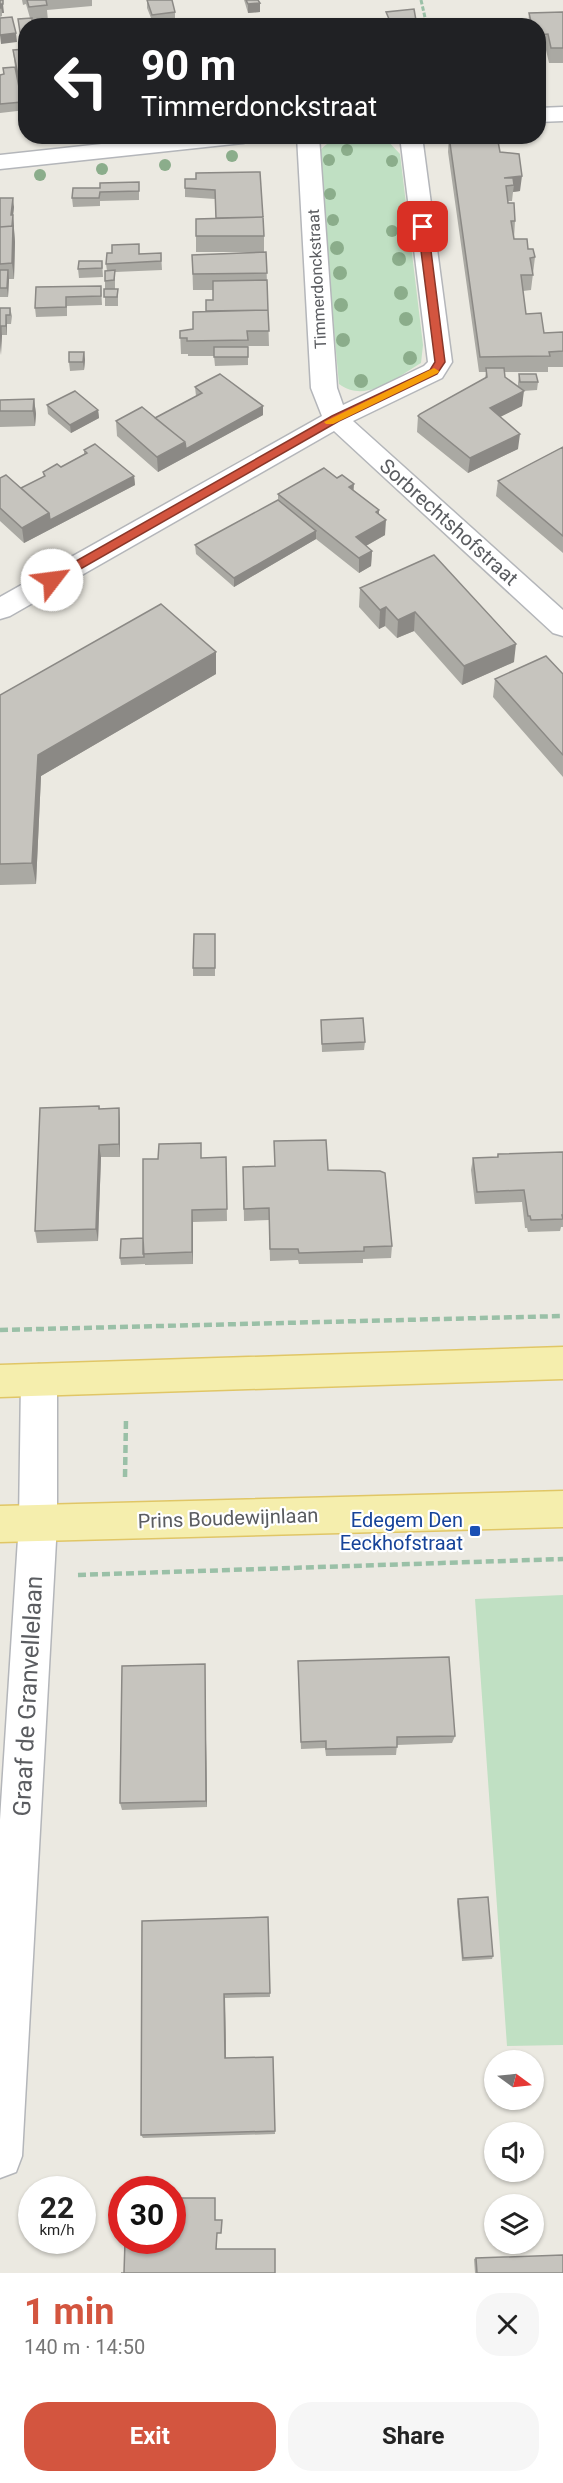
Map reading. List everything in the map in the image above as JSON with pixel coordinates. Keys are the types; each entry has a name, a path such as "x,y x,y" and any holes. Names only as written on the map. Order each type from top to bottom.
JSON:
{"main road":[{"path":"0,1381 563,1364"},
{"name":"Prins Boudewijnlaan","path":"0,1524 563,1509"}],"street":[{"path":"546,115 563,114"},
{"path":"0,162 168,144"},
{"name":"Timmerdonckstraat","path":"309,144 324,388 336,418"},
{"path":"4,602 336,418 433,372 440,362 412,144"},
{"name":"Sorbrechtshofstraat","path":"336,418 563,626"},
{"path":"38,1523 39,1380"},
{"name":"Graaf de Granvellelaan","path":"0,2156 38,1523"}],"path":[{"path":"421,0 425,18"},
{"path":"0,1330 563,1316"},
{"path":"124,1574 129,1328"},
{"path":"35,1576 563,1559"}],"green space":[{"path":"327,144 391,144 400,154 423,345 421,363 392,381 370,390 349,389 339,384 318,154"},
{"path":"563,1595 563,2045 507,2046 475,1599"}],"building":[{"path":"27,0 46,0 47,5 29,7"},
{"path":"147,0 172,0 175,12 152,15"},
{"path":"246,0 258,0 260,3 248,4"},
{"path":"414,9 416,18 389,18 386,12"},
{"path":"563,12 563,48 551,48 548,34 546,34 546,18 530,18 529,13"},
{"path":"12,17 16,33 0,35 0,18"},
{"path":"13,50 18,50 18,75"},
{"path":"15,67 18,102 0,104 0,75 4,74 3,68"},
{"path":"450,144 498,144 500,152 519,154 522,176 504,178 513,178 514,185 506,186 508,203 514,203 515,221 511,221 514,239 527,239 528,249 533,249 535,257 530,258 533,275 521,275 526,314 541,313 544,333 563,332 563,351 549,352 550,356 480,357"},
{"path":"260,172 263,217 216,218 215,190 185,188 185,179 196,179 196,173"},
{"path":"139,182 139,191 100,192 99,198 72,198 73,188 100,188 100,183"},
{"path":"0,198 13,198 12,226 0,227"},
{"path":"263,217 264,236 196,236 196,219"},
{"path":"13,226 12,263 0,264 0,227"},
{"path":"139,244 139,254 161,253 161,261 106,264 107,253 112,253 112,245"},
{"path":"266,252 267,273 193,274 192,255"},
{"path":"79,261 102,261 102,268 78,269"},
{"path":"0,270 8,270 7,288 0,288"},
{"path":"115,270 114,280 105,281 105,271"},
{"path":"267,280 268,310 206,311 206,300 213,300 213,281"},
{"path":"101,286 101,296 66,297 66,307 35,308 36,287"},
{"path":"104,289 118,289 117,297 104,297"},
{"path":"0,308 10,308 10,315 6,315 6,326 1,326 0,337"},
{"path":"268,310 269,331 247,331 248,340 187,341 187,338 180,338 180,331 193,329 193,312"},
{"path":"214,347 248,347 248,357 214,357"},
{"path":"69,352 84,352 83,362 69,362"},
{"path":"486,368 504,368 505,377 524,391 490,408 520,434 470,458 418,416 487,377"},
{"path":"220,374 263,406 186,449 185,442 155,418 202,393 195,387"},
{"path":"519,374 536,374 538,382 520,382"},
{"path":"75,391 98,410 70,425 47,405"},
{"path":"34,399 33,411 0,411 0,400"},
{"path":"142,407 185,442 157,457 116,421"},
{"path":"95,444 134,476 50,520 49,513 21,488 45,476 43,472 57,464 61,467 87,453 84,450"},
{"path":"563,447 563,536 498,481"},
{"path":"324,468 337,478 342,475 354,484 349,487 379,510 376,512 386,520 356,537 372,551 359,558 278,494"},
{"path":"6,475 49,513 22,528 0,508 0,478"},
{"path":"278,500 316,531 234,578 195,545"},
{"path":"434,555 516,644 464,666 415,612 398,620 386,607 380,610 360,588"},
{"path":"161,604 216,652 38,755 32,863 0,864 0,695"},
{"path":"546,656 563,674 563,755 495,679"},
{"path":"194,934 215,934 215,968 193,968"},
{"path":"363,1018 365,1042 322,1044 321,1020"},
{"path":"99,1106 99,1109 119,1108 119,1144 99,1145 96,1229 35,1231 40,1108"},
{"path":"326,1140 328,1170 385,1173 392,1246 364,1247 364,1251 299,1253 298,1249 270,1249 269,1208 244,1209 243,1167 275,1166 274,1141"},
{"path":"201,1143 201,1158 226,1157 227,1209 192,1210 192,1252 143,1254 143,1159 158,1159 159,1144"},
{"path":"563,1152 563,1219 531,1220 528,1216 524,1190 477,1192 473,1158 498,1157 498,1154"},
{"path":"143,1238 144,1257 120,1258 121,1239"},
{"path":"449,1657 455,1736 397,1737 397,1747 326,1749 326,1741 301,1742 298,1661"},
{"path":"205,1664 206,1801 120,1803 122,1666"},
{"path":"488,1897 493,1956 463,1958 458,1899"},
{"path":"268,1917 270,1993 224,1994 225,2058 273,2057 275,2131 141,2135 142,1921"},
{"path":"186,2198 215,2198 215,2220 222,2220 221,2233 217,2233 216,2249 275,2249 275,2273 124,2273 125,2254 186,2254"},
{"path":"563,2255 563,2273 477,2273 476,2258"}],"slow traffic":[{"path":"329,422 434,371"}],"place":[{"name":"Edegem Den Eeckhofstraat","path":"475,1531"}],"route":[{"path":"52,580 336,418 433,372 440,362 423,227"}]}
